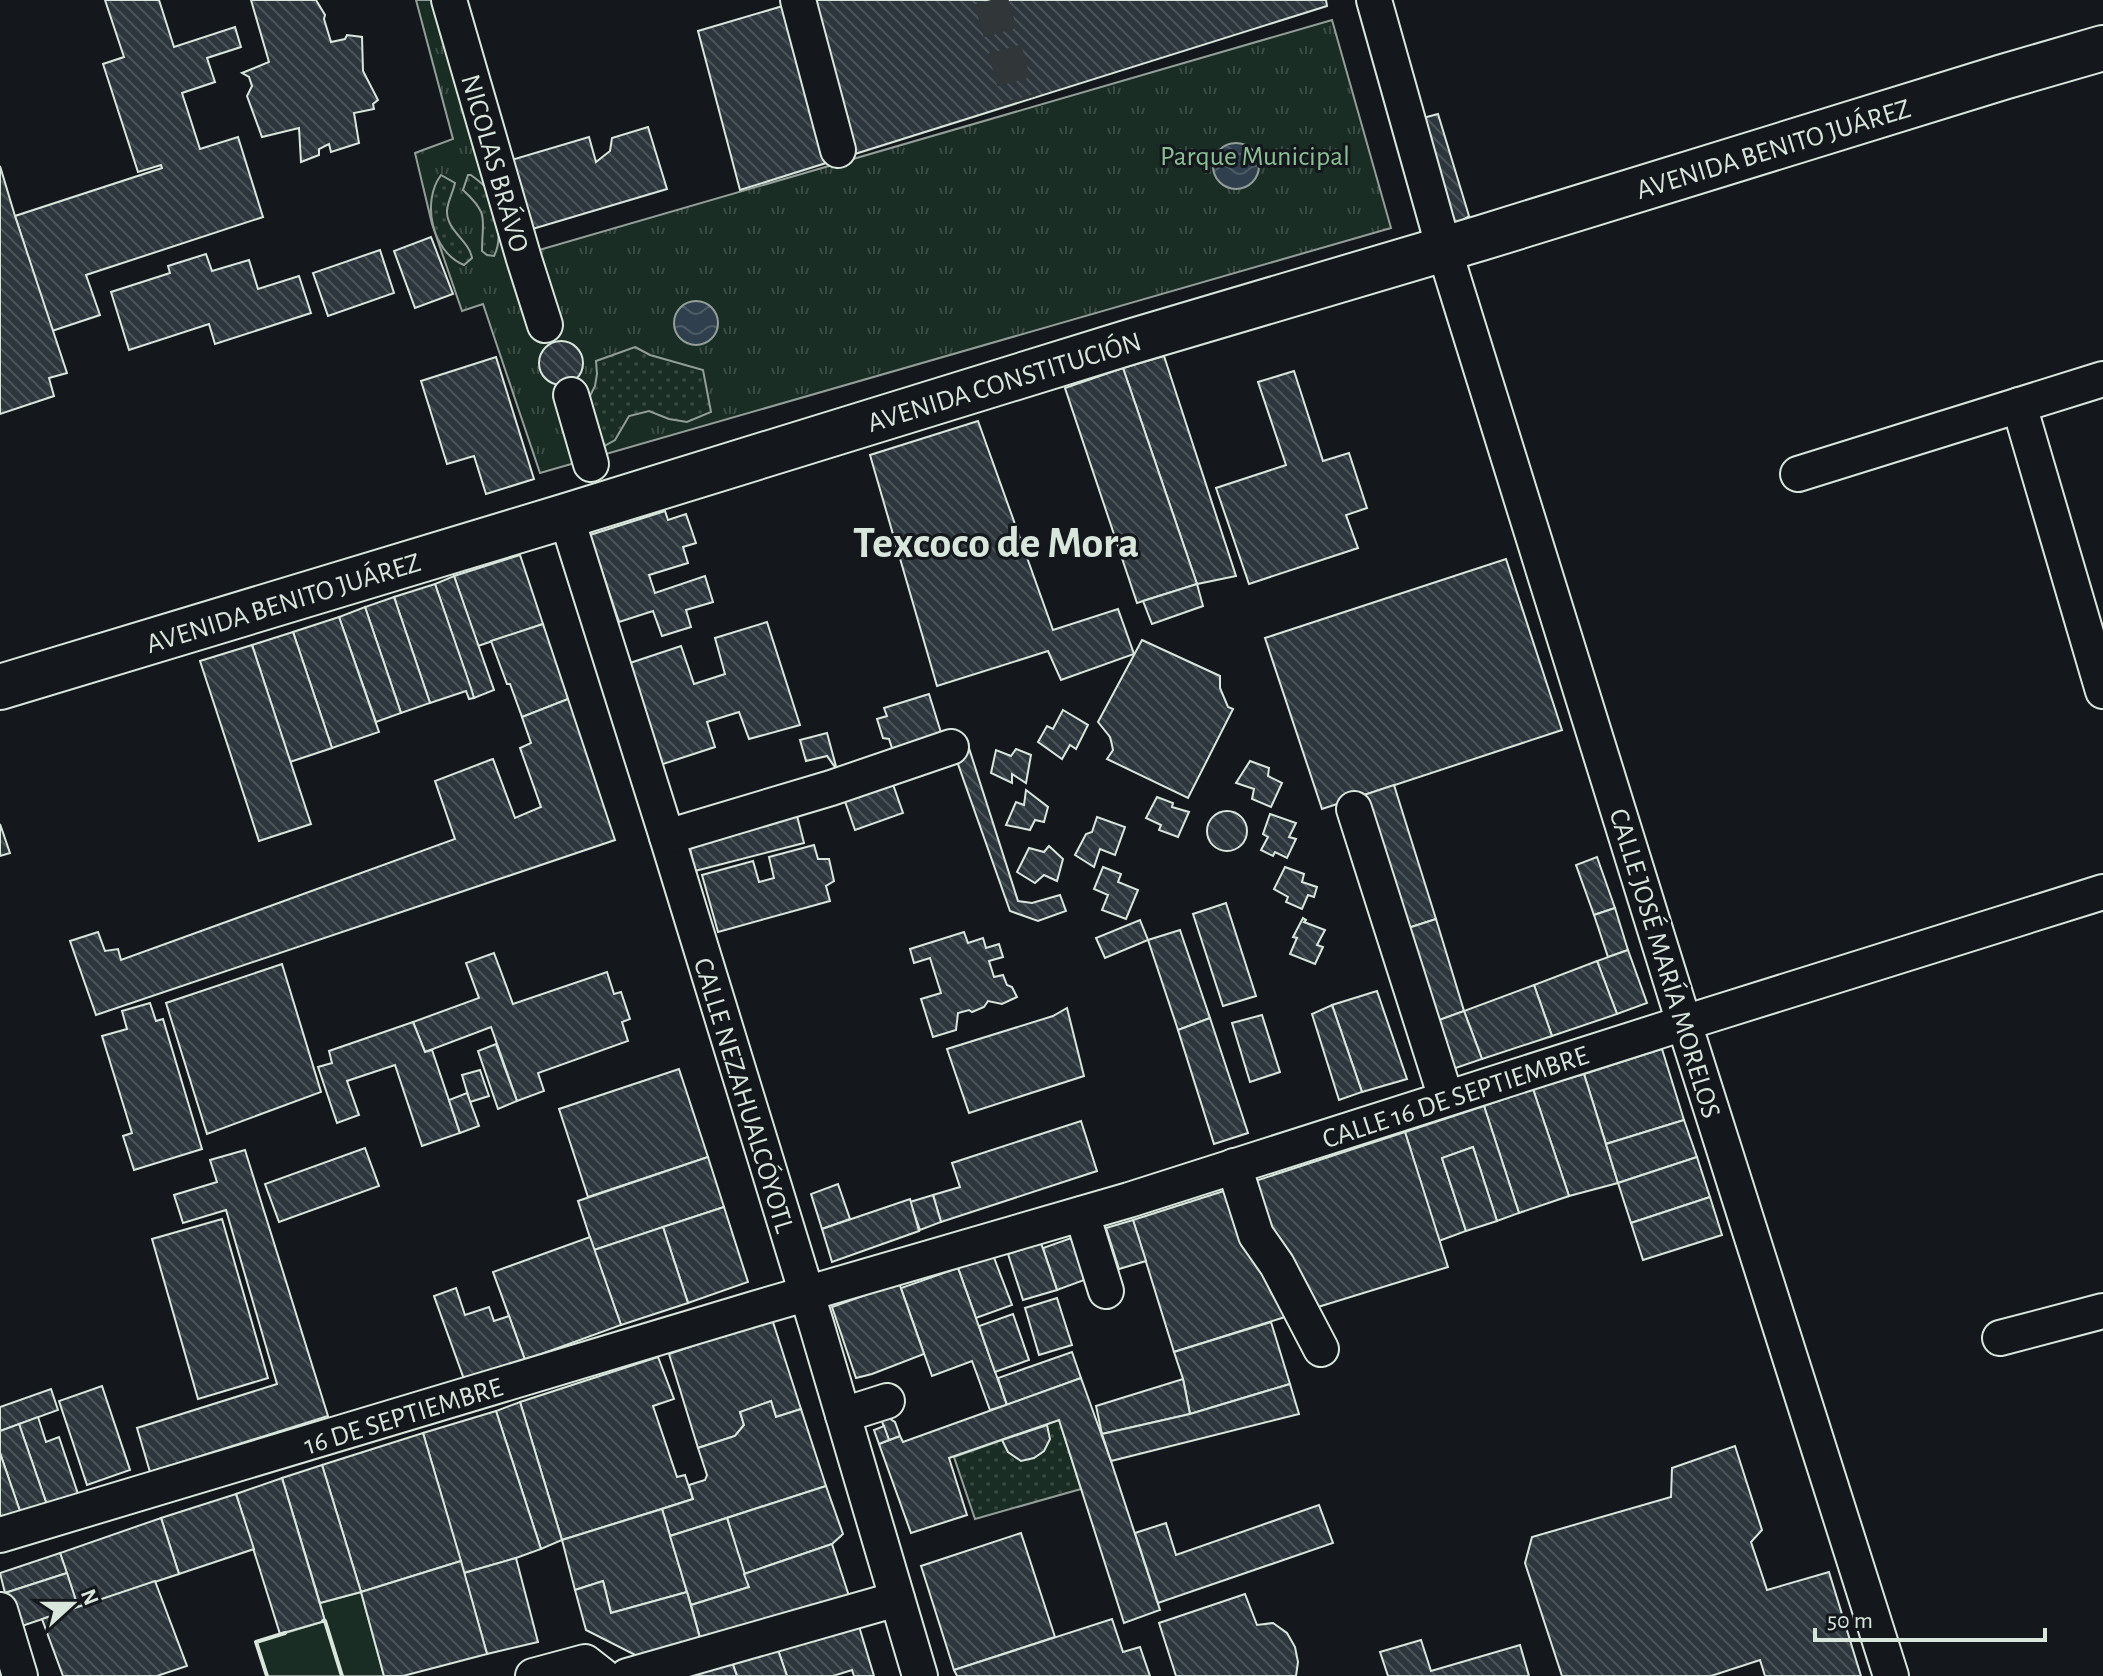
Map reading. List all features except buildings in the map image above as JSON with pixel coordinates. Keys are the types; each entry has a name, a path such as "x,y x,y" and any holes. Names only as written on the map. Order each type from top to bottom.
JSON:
{"main road":[{"name":"AVENIDA BENITO JUÁREZ","path":"1444,249 2103,48"},
{"name":"AVENIDA CONSTITUCIÓN","path":"566,516 1133,341 1444,249"},
{"name":"AVENIDA BENITO JUÁREZ","path":"0,687 566,516"}],"street":[{"name":"NICOLAS BRÁVO","path":"449,0 545,325"},
{"path":"798,0 838,150"},
{"name":"CALLE JOSÉ MARÍA MORELOS","path":"1374,0 1444,249 1891,1676"},
{"path":"1798,474 2103,379"},
{"path":"571,395 591,464"},
{"path":"2019,405 2103,691"},
{"name":"CALLE NEZAHUALCÓYOTL","path":"566,516 667,837 920,1676"},
{"path":"667,837 831,788 951,747"},
{"path":"1354,809 1446,1098"},
{"name":"CALLE 16 DE SEPTIEMBRE","path":"806,1295 1082,1214 2103,892"},
{"path":"1234,1166 1256,1235 1277,1265 1321,1349"},
{"path":"1082,1214 1106,1291"},
{"name":"16 DE SEPTIEMBRE","path":"0,1535 806,1295"},
{"path":"2000,1338 2103,1311"},
{"path":"843,1415 887,1401"},
{"path":"627,1676 897,1599"},
{"path":"0,1610 20,1676"},
{"path":"533,1676 585,1662 603,1676"}],"green space":[{"name":"Parque Municipal","path":"416,0 434,0 522,255 1332,20 1391,228 540,473 483,304 462,311 432,224 415,153 453,139"},
{"path":"441,175 455,183 448,217 472,258 464,265 444,249 433,225 432,199"},
{"path":"468,175 484,186 494,203 499,231 494,256 482,251 483,218 477,205 463,190"},
{"path":"635,347 650,355 703,370 711,412 687,422 649,411 629,416 615,440 599,449 589,398 595,386 596,361"},
{"path":"1059,1420 1081,1489 975,1519 954,1457"},
{"path":"361,1592 384,1676 267,1676 256,1642 325,1621 320,1603"}],"water":[{"path":"1236,143 1252,150 1259,166 1252,182 1236,189 1220,182 1213,166 1220,150"},
{"path":"696,301 712,307 718,323 712,339 696,345 680,339 674,323 680,307"}],"tunnel":[{"path":"991,0 1019,101"}],"wall":[{"path":"323,1621 342,1676"},
{"path":"267,1676 256,1642 285,1633"}],"district":[{"name":"Texcoco de Mora","path":"996,542"}]}
